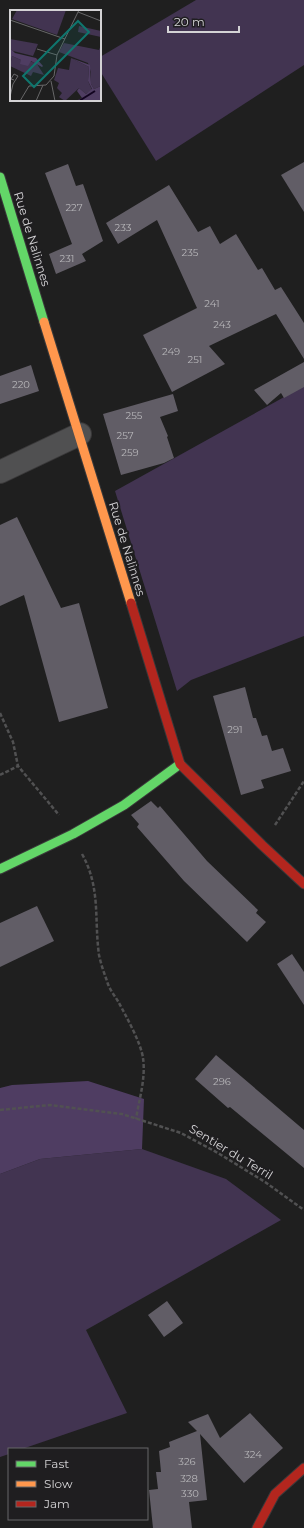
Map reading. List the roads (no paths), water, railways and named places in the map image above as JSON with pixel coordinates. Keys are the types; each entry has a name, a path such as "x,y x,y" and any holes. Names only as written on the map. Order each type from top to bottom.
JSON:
{"street":[{"name":"Rue de Nalinnes","path":"0,177 180,764 304,884"},
{"path":"0,472 80,434"},
{"path":"0,870 73,834 124,805 180,764"},
{"path":"257,1528 275,1494 304,1468"}]}
